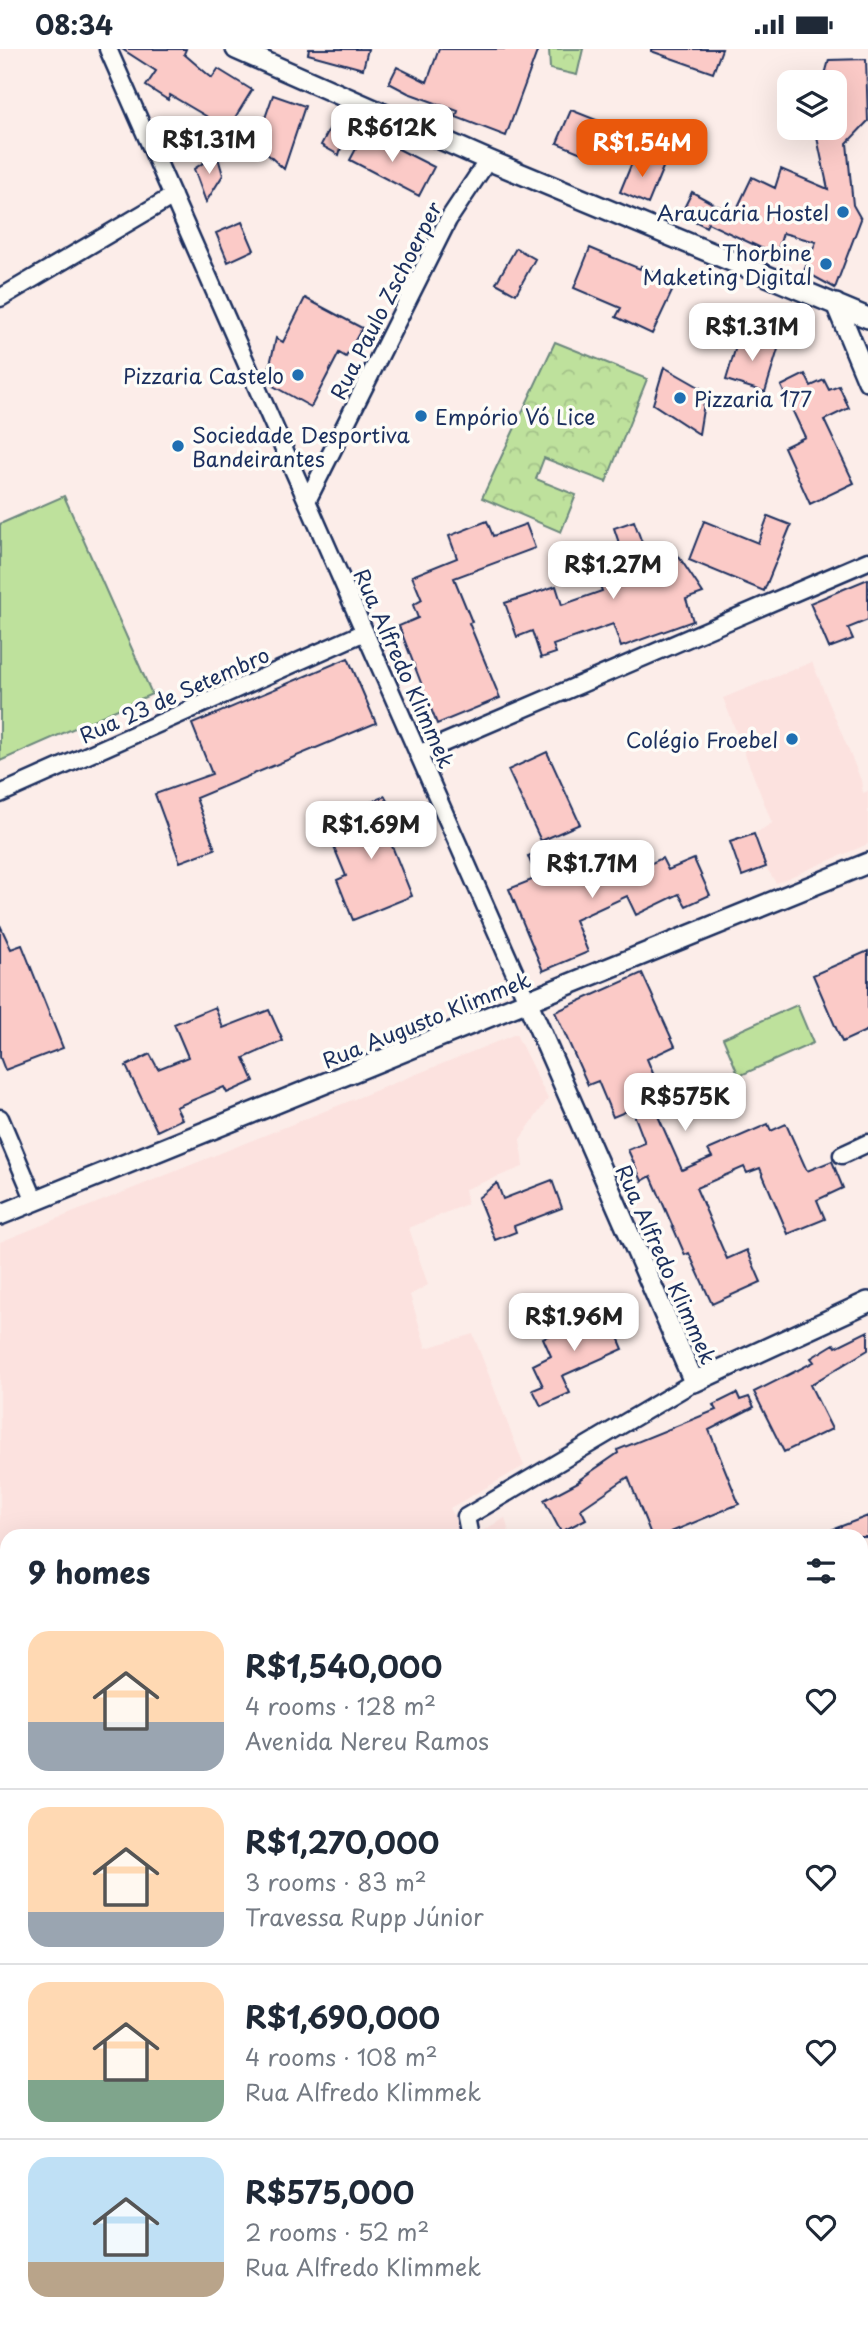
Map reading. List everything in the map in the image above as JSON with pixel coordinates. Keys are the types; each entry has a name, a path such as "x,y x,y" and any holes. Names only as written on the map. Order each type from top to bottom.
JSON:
{"street":[{"name":"Rua Alfredo Klimmek","path":"108,49 694,1382"},
{"path":"236,49 488,160 868,318"},
{"name":"Rua Paulo Zschoerper","path":"307,501 449,220 488,160"},
{"path":"0,298 173,196"},
{"path":"836,304 868,381"},
{"path":"418,754 868,561"},
{"name":"Rua 23 de Setembro","path":"0,794 365,632"},
{"name":"Rua Augusto Klimmek","path":"0,1215 868,863"},
{"path":"0,1118 35,1201"},
{"path":"842,1155 868,1143"},
{"path":"468,1529 466,1517 694,1382 868,1302"}],"shaded area":[{"name":"Colégio Froebel","path":"812,662 861,780 863,793 868,791 868,844 776,883 766,867 756,833 772,823 723,698"},
{"path":"516,1034 548,1099 520,1139 523,1167 465,1189 467,1204 409,1228 428,1285 410,1295 426,1348 473,1334 524,1466 450,1508 460,1529 0,1529 0,1242"},
{"path":"505,1518 508,1529 486,1529"}],"green space":[{"path":"549,49 583,49 577,75 550,69"},
{"path":"555,342 647,379 606,482 544,458 536,479 576,495 561,532 482,498"},
{"path":"64,496 152,694 0,761 0,524"},
{"path":"797,1005 813,1043 739,1076 723,1038"}],"building":[{"path":"122,49 186,49 184,54 212,78 218,69 252,90 228,129 170,95 168,100 146,86 156,71"},
{"path":"309,49 368,49 363,69 308,54"},
{"path":"439,49 538,49 506,136 456,117 458,111 408,93 389,83 397,67 427,82"},
{"path":"651,49 722,49 713,73"},
{"path":"866,59 868,121 847,143 853,205 861,219 835,288 804,271 816,242 783,233 777,253 708,223 706,227 681,214 692,192 734,215 752,177 775,188 781,169 828,189 818,140 847,140 847,70 826,70 829,60"},
{"path":"273,95 305,106 284,169 256,144"},
{"path":"571,110 604,123 591,157 557,143"},
{"path":"336,116 348,123 339,155 321,145"},
{"path":"365,132 434,167 419,196 350,160"},
{"path":"636,153 664,165 648,204 620,192"},
{"path":"217,154 223,175 206,202 194,169"},
{"path":"242,222 254,250 228,262 216,233"},
{"path":"516,248 535,259 516,294 496,283"},
{"path":"590,248 640,269 641,266 676,283 652,334 616,317 621,308 574,288"},
{"path":"305,298 362,328 346,357 339,353 311,407 266,382 276,338 283,342"},
{"path":"740,333 779,346 765,392 726,380"},
{"name":"Pizzaria 177","path":"664,367 706,391 699,434 653,404"},
{"path":"805,374 811,386 824,380 829,390 839,386 849,408 824,420 854,483 810,504 784,447 805,437 781,386"},
{"path":"768,516 791,525 764,591 689,560 704,521 758,543"},
{"path":"487,521 493,536 526,524 535,548 454,578 472,622 469,623 500,698 437,724 399,626 418,618 413,605 422,600 412,576 457,558 449,536"},
{"path":"634,521 651,567 675,551 703,593 686,599 693,621 621,647 613,624 553,645 556,653 541,658 532,631 517,637 505,603 556,586 562,605 602,591 598,580 628,570 614,528"},
{"path":"868,579 868,620 848,628 853,639 829,648 810,603"},
{"path":"348,658 376,723 196,798 215,849 180,862 155,794 212,774 192,724"},
{"path":"547,752 580,824 541,841 508,770"},
{"path":"385,796 401,837 390,841 412,896 353,920 337,880 346,876 331,840 355,830 347,812"},
{"path":"754,834 766,867 742,876 730,842"},
{"path":"545,849 556,876 600,856 612,882 662,858 668,870 694,859 710,895 686,906 679,894 636,915 627,896 575,920 588,952 543,971 509,889 537,878 528,856"},
{"path":"0,925 11,949 22,945 63,1048 5,1070 0,1057"},
{"path":"868,951 868,1030 842,1042 813,975"},
{"path":"642,973 675,1046 647,1059 669,1112 658,1116 682,1170 712,1157 708,1150 768,1124 771,1131 786,1124 807,1171 832,1161 843,1188 817,1200 825,1219 788,1234 760,1168 747,1173 744,1167 696,1188 727,1259 747,1250 761,1282 712,1304 689,1253 685,1255 651,1176 642,1181 628,1150 645,1143 632,1109 613,1117 598,1081 588,1085 555,1012"},
{"path":"215,1007 223,1028 269,1010 283,1041 244,1058 254,1081 227,1093 224,1087 176,1107 182,1119 157,1131 126,1066 150,1054 158,1069 188,1057 174,1024"},
{"path":"552,1180 562,1208 514,1226 516,1232 495,1240 478,1198 497,1183 503,1199"},
{"path":"606,1309 623,1349 562,1376 570,1393 541,1406 533,1390 543,1386 533,1365 551,1356 543,1338"},
{"path":"868,1331 868,1350 810,1385 832,1429 784,1452 754,1392 814,1362 811,1358 834,1344 836,1347"},
{"path":"737,1393 740,1400 749,1397 754,1407 709,1430 739,1504 678,1529 649,1529 628,1477 581,1509 586,1519 567,1529 559,1529 544,1500 580,1481 618,1453 617,1450 716,1410 713,1405"},
{"path":"868,1516 868,1529 834,1529"}],"place":[{"name":"Araucária Hostel","path":"843,212"},
{"name":"Thorbine Maketing Digital","path":"826,264"},
{"name":"Pizzaria Castelo","path":"298,375"},
{"name":"Pizzaria 177","path":"680,398"},
{"name":"Empório Vó Lice","path":"421,416"},
{"name":"Sociedade Desportiva Bandeirantes","path":"178,446"},
{"name":"Colégio Froebel","path":"792,739"}]}
